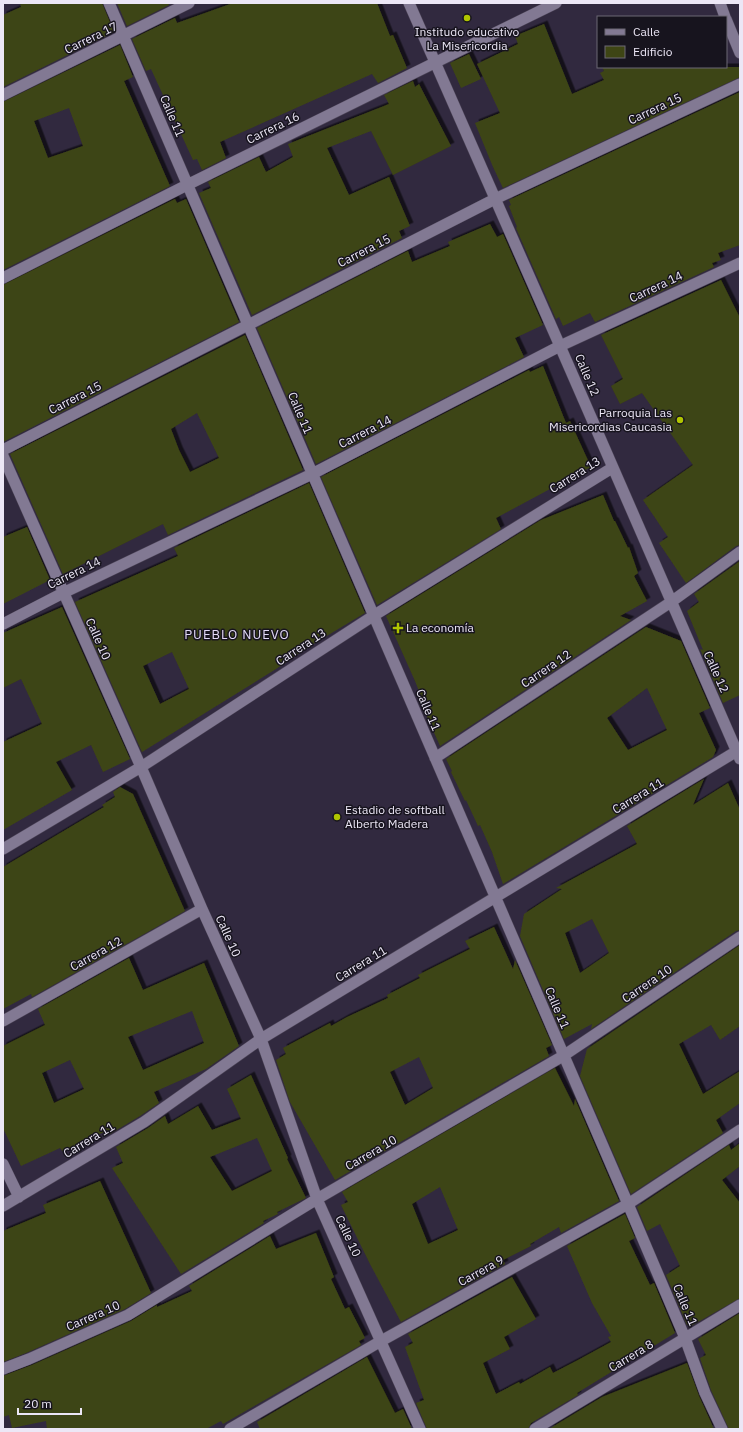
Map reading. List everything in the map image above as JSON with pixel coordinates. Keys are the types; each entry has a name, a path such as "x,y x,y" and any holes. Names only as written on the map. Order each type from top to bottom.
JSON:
{"street":[{"name":"Calle 11","path":"109,3 628,1204 722,1429"},
{"name":"Carrera 17","path":"3,95 190,3"},
{"name":"Calle 12","path":"409,3 738,755"},
{"name":"Carrera 16","path":"3,278 187,185 556,3"},
{"path":"720,3 725,16"},
{"path":"727,20 740,53"},
{"name":"Carrera 15","path":"3,450 495,199 740,84"},
{"name":"Carrera 14","path":"3,624 63,593 312,474 560,346 740,263"},
{"name":"Calle 10","path":"3,456 141,767 202,909 261,1039 317,1200 420,1429"},
{"name":"Carrera 13","path":"3,849 141,767 373,616 612,468"},
{"name":"Carrera 12","path":"435,758 671,602 740,552"},
{"name":"Carrera 11","path":"3,1206 144,1122 261,1039 495,898 738,755"},
{"name":"Carrera 12","path":"3,1021 202,909"},
{"name":"Carrera 10","path":"3,1369 128,1315 317,1200 563,1056 740,937"},
{"name":"Carrera 9","path":"230,1429 381,1341 628,1204 740,1130"},
{"path":"3,1164 18,1197"},
{"name":"Carrera 8","path":"535,1429 740,1305"}],"building":[{"path":"20,3 102,3 114,32 3,87 3,15 21,7"},
{"path":"117,3 168,3 169,5 127,26"},
{"path":"233,3 377,3 390,36 393,35 407,68 378,83 372,74 220,142 226,158 202,170 197,159 193,160 151,69 146,71 132,39 175,18 177,23"},
{"path":"544,24 572,94 604,80 600,73 604,71 602,68 740,67 740,77 503,188 475,123 500,113 477,64 518,44 515,36"},
{"path":"120,45 133,77 124,81 170,186 3,270 3,102","holes":["69,108 83,146 48,158 34,121"]},
{"path":"469,54 481,79 461,88 450,63"},
{"path":"413,81 415,87 419,84 451,146 393,175 371,131 327,148 349,195 389,177 410,226 399,231 402,238 252,315 199,193 211,188 208,182 259,157 266,172 293,157 288,144 389,104 384,95"},
{"path":"740,92 740,245 718,253 721,260 712,263 714,267 595,322 590,313 563,326 559,317 556,319 516,228 517,227 509,206 511,205 509,200"},
{"path":"175,199 177,203 186,199 239,322 3,442 3,285"},
{"path":"490,224 497,237 503,234 543,325 515,338 524,357 316,464 257,328 408,251 412,262 450,246 448,242"},
{"path":"721,280 740,318 740,545 736,546 686,583 659,543 668,537 643,500 693,465 642,393 620,404 611,386 623,379 601,335"},
{"path":"245,335 303,470 168,535 163,524 63,574 10,454","holes":["197,413 219,458 190,472 171,429"]},
{"path":"543,366 566,423 570,421 591,467 496,518 501,529 377,605 321,477 529,370 530,372"},
{"path":"309,483 365,613 142,752 75,602 178,556 174,548","holes":["172,652 189,689 160,704 143,666"]},
{"path":"603,495 614,521 628,548 629,547 638,573 634,576 647,601 620,616 631,620 440,746 425,712 427,711 415,681 386,616 541,520"},
{"path":"27,527 50,580 3,604 3,537"},
{"path":"740,561 740,695 723,703 700,649 703,650 687,611 699,602 694,594"},
{"path":"62,607 130,759 103,772 91,745 56,762 72,790 3,830 3,742 42,724 21,679 3,688 3,633"},
{"path":"646,627 681,641 710,708 699,713 716,750 713,757 503,884 492,852 480,825 478,826 466,800 465,801 446,759","holes":["647,688 667,730 628,750 607,718"]},
{"path":"704,779 693,805 728,783 740,810 740,930 736,931 591,1029 592,1024 564,1039 520,936 524,914 562,889 556,888 637,844 627,826","holes":["592,919 609,953 580,973 565,933"]},
{"path":"120,787 133,794 185,911 32,997 31,994 3,1009 3,867 104,807 102,805 115,797 113,792"},
{"path":"494,927 513,969 515,960 552,1045 546,1048 549,1056 335,1180 290,1102 276,1060 286,1054 283,1048 330,1023 331,1026 388,998 387,995 420,978 418,975 470,949 465,941","holes":["419,1057 433,1088 405,1105 390,1072"]},
{"path":"740,945 740,1026 720,1040 711,1025 679,1044 703,1094 740,1071 740,1103 716,1120 723,1133 631,1194 580,1076 587,1049"},
{"path":"129,958 143,990 204,963 239,1046 206,1069 154,1092 159,1103 110,1134 108,1130 63,1152 60,1148 21,1166 3,1128 3,1046 45,1025 38,1009","holes":["192,1011 204,1043 143,1070 128,1037","70,1060 84,1089 54,1103 42,1073"]},
{"path":"555,1068 574,1106 575,1099 619,1201 561,1233 559,1227 530,1244 531,1246 503,1260 505,1264 401,1322 341,1205 348,1202 342,1192","holes":["440,1187 458,1230 428,1244 412,1204"]},
{"path":"251,1075 288,1158 287,1159 306,1198 277,1212 278,1214 263,1221 264,1223 181,1274 112,1168 123,1163 116,1147 165,1116 168,1124 198,1106 212,1130 241,1119 227,1089","holes":["257,1138 272,1171 232,1191 210,1157"]},
{"path":"740,1143 740,1166 722,1180 740,1203 740,1298 691,1326 690,1324 687,1325 666,1275 680,1266 660,1224 647,1231 637,1207 729,1145 731,1150"},
{"path":"100,1181 151,1293 125,1309 3,1362 3,1231 46,1213 43,1205"},
{"path":"625,1214 635,1238 629,1241 650,1285 654,1283 675,1333 531,1423 528,1429 427,1429 416,1403 424,1400 405,1347 413,1343 408,1334 512,1277 536,1319 504,1337 510,1349 483,1363 496,1394 519,1382 520,1384 550,1367 553,1373 611,1342 608,1337 611,1336 592,1303 567,1246"},
{"path":"316,1233 334,1277 331,1279 345,1309 349,1307 365,1338 359,1341 361,1345 223,1424 221,1421 206,1429 47,1429 46,1421 12,1428 9,1415 3,1417 3,1376 32,1365 131,1321 157,1305 157,1307 192,1291 189,1286 270,1236 276,1249"},
{"path":"740,1313 740,1429 729,1429 711,1390 700,1358 706,1355 698,1339"},
{"path":"367,1357 395,1413 403,1409 412,1429 260,1429 257,1422"},
{"path":"687,1363 699,1396 714,1429 549,1429 602,1397"}],"place":[{"name":"Institudo educativo La Misericordia","path":"467,18"},
{"name":"Parroquia Las Misericordias Caucasia","path":"680,420"},
{"name":"La economía","path":"398,628"},
{"name":"Estadio de softball Alberto Madera","path":"337,817"}],"district":[{"name":"PUEBLO NUEVO","path":"237,634"}]}
